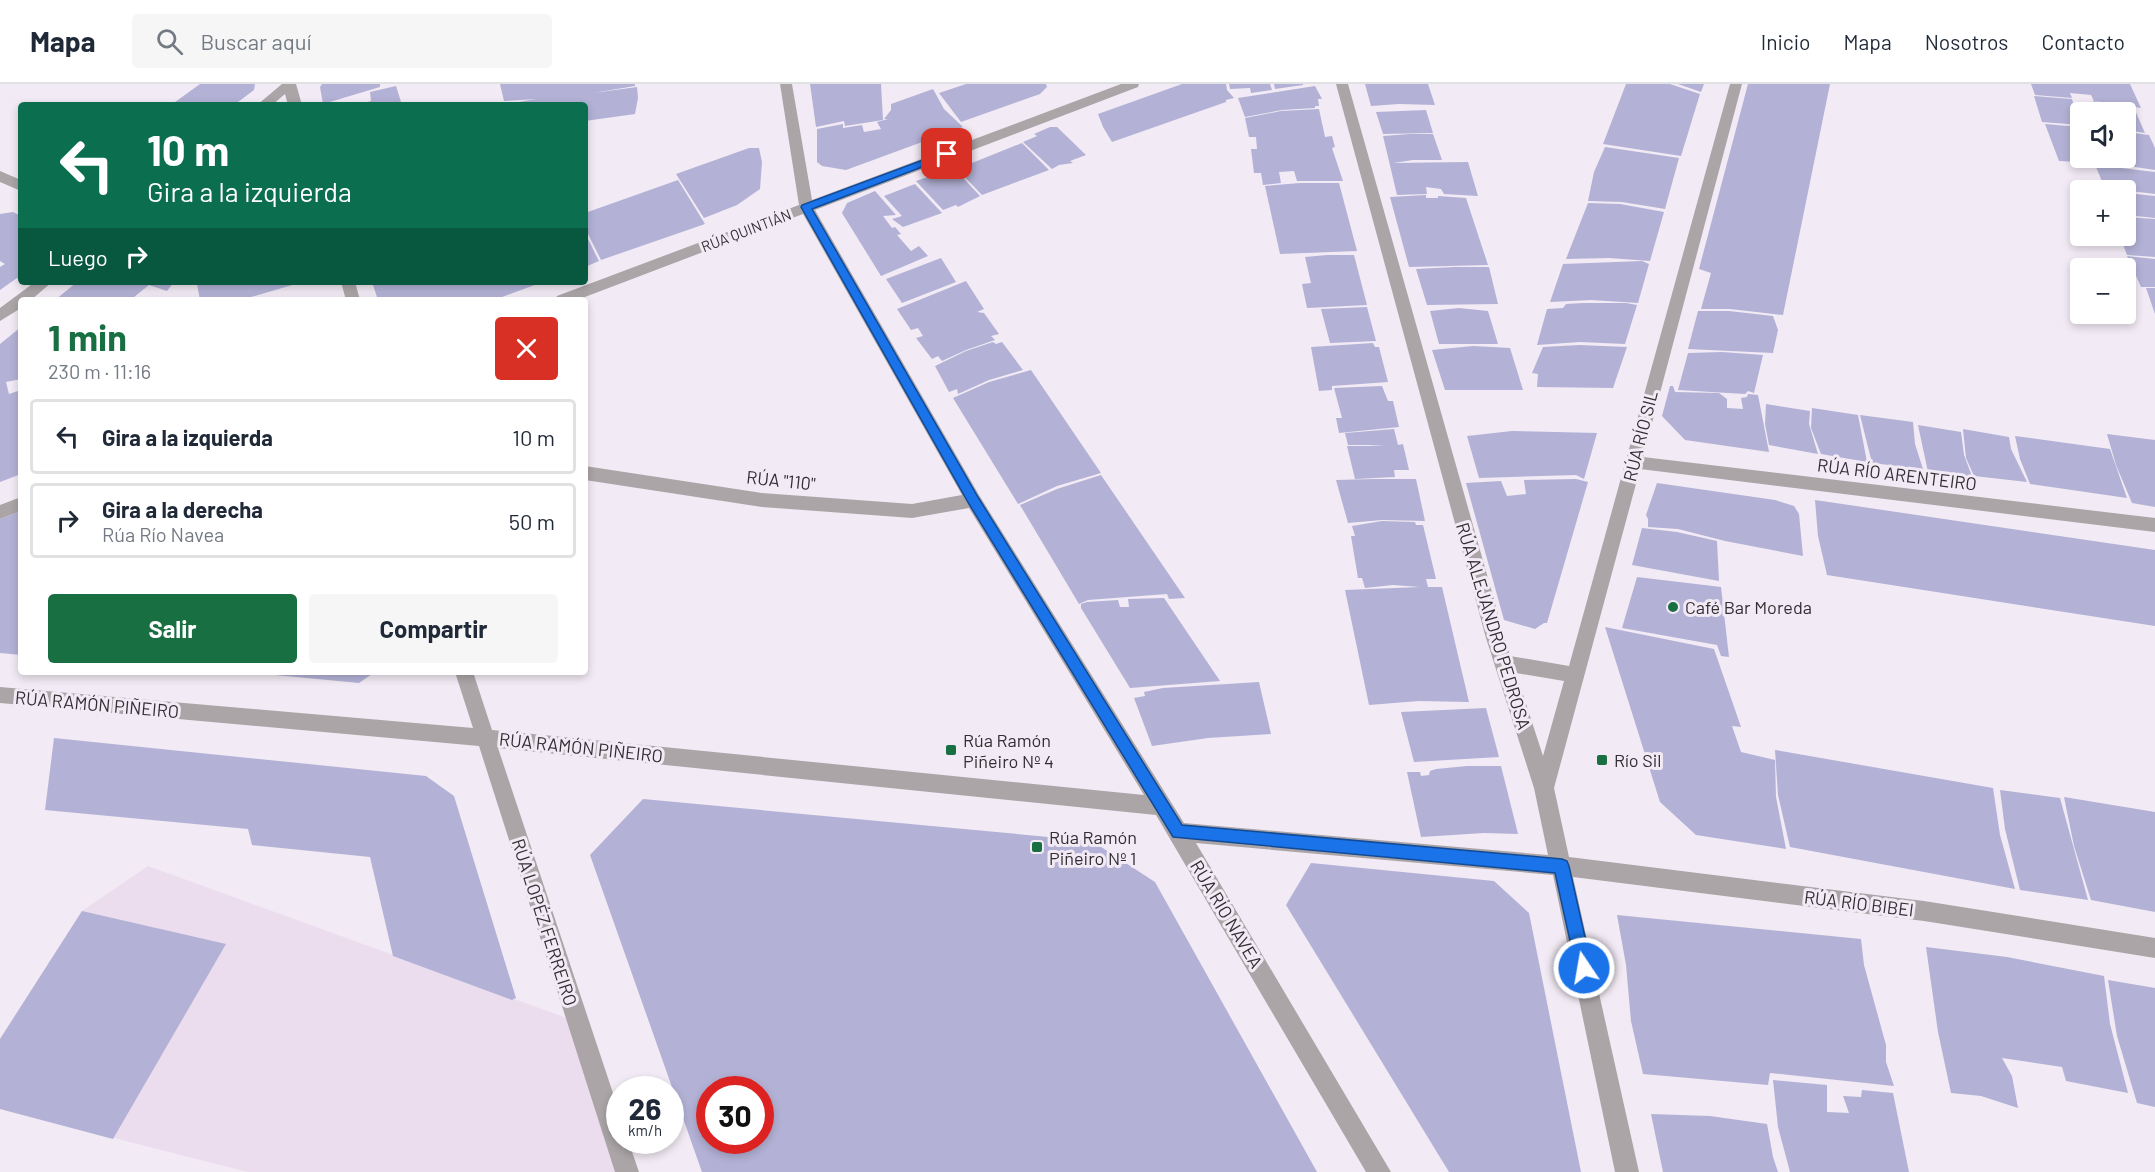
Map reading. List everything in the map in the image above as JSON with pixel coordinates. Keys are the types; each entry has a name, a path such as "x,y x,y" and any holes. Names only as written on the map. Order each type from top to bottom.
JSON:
{"street":[{"path":"268,102 290,84 295,102"},
{"name":"RÚA RÍO NAVEA","path":"786,84 806,207 973,500 1178,832 1379,1172"},
{"path":"1084,84 1091,99"},
{"name":"RÚA QUINTIÁN","path":"570,297 1133,84"},
{"name":"RÚA ALEJANDRO PEDROSA","path":"1342,84 1503,663 1544,788 1627,1172"},
{"name":"RÚA RÍO SIL","path":"1544,788 1635,462 1648,403 1736,84"},
{"path":"0,176 18,185"},
{"path":"25,297 41,285"},
{"path":"0,316 18,302"},
{"name":"RÚA RÍO ARENTEIRO","path":"1635,462 2155,525"},
{"name":"RÚA \"110\"","path":"588,473 762,500 912,511 973,500"},
{"path":"0,512 18,505"},
{"path":"1503,663 1575,675"},
{"name":"RÚA LOPÉZ FERREIRO","path":"465,675 627,1172"},
{"name":"RÚA RAMÓN PIÑEIRO","path":"0,695 485,738 1162,806"},
{"name":"RÚA RÍO BIBEI","path":"1178,832 1562,866 1924,911 2155,948"}],"shaded area":[{"path":"148,866 586,1025 606,1102 606,1154 619,1154 624,1172 248,1172 0,1109 0,1039 82,911"}],"building":[{"path":"200,84 255,84 254,90 238,102 175,102"},
{"path":"322,84 380,84 380,87 330,102 323,102 320,87"},
{"path":"500,84 635,84 635,86 593,93 637,87 638,98 635,114 588,121 588,102 518,102 536,99 504,101"},
{"path":"810,84 881,84 883,120 845,126 844,121 816,127"},
{"path":"966,84 1046,84 1047,87 1040,94 961,122 939,93"},
{"path":"1182,84 1226,84 1227,90 1234,98 1112,142 1098,114"},
{"path":"1229,84 1270,84 1272,90 1251,93 1250,88 1230,89"},
{"path":"1274,84 1303,84 1303,85 1275,89"},
{"path":"1365,84 1428,84 1435,105 1371,106"},
{"path":"1626,84 1670,84 1700,94 1681,156 1603,144"},
{"path":"1678,84 1704,84 1701,92"},
{"path":"1748,84 1830,84 1783,315 1730,309 1701,309 1711,273 1699,269"},
{"path":"2031,84 2130,84 2141,108 2136,107 2136,102 2094,101 2091,95 2070,93 2072,98 2035,95"},
{"path":"396,86 401,102 367,102 371,101 370,92"},
{"path":"1315,86 1322,99 1318,99 1319,106 1315,108 1282,110 1245,117 1238,98"},
{"path":"933,89 944,109 963,127 846,170 822,166 817,162 817,129 843,124 843,128 862,125 864,132 881,129 877,122 888,119 884,119 891,110 891,104"},
{"path":"2034,96 2072,99 2070,124 2042,122"},
{"path":"1319,109 1325,137 1332,136 1335,147 1332,148 1343,181 1297,181 1294,171 1279,172 1281,183 1263,185 1261,173 1254,173 1251,149 1257,149 1256,137 1249,137 1245,118 1281,111"},
{"path":"1426,110 1433,133 1383,134 1376,112"},
{"path":"2136,113 2145,133 2136,132"},
{"path":"2045,124 2070,126 2070,162 2059,161"},
{"path":"1050,127 1057,127 1086,155 1070,161 1073,163 1059,165 1052,169 1023,142"},
{"path":"2136,133 2149,135 2155,148 2155,170 2136,167"},
{"path":"1433,134 1442,160 1393,163 1468,162 1478,196 1444,194 1441,189 1426,187 1427,194 1397,195 1383,136"},
{"path":"1022,143 1049,170 982,195 957,169"},
{"path":"1605,147 1679,158 1665,209 1622,202 1588,201 1594,172"},
{"path":"749,148 759,148 762,162 760,189 737,205 704,218 676,174"},
{"path":"954,168 980,196 958,207 956,205 943,210 916,181"},
{"path":"2096,168 2155,172 2155,194 2136,192 2136,180 2102,180"},
{"path":"678,180 705,224 601,260 588,234 588,212"},
{"path":"1339,183 1357,251 1280,254 1265,186"},
{"path":"915,184 942,213 903,227 892,219 902,216 884,196"},
{"path":"875,191 896,215 883,216 892,228 895,227 901,234 897,235 911,251 919,246 928,256 881,276 842,213 847,203"},
{"path":"2136,194 2155,196 2155,218 2136,216"},
{"path":"1426,195 1426,198 1438,198 1438,196 1466,198 1488,265 1409,267 1390,197"},
{"path":"1588,203 1620,204 1664,212 1650,261 1609,258 1566,259"},
{"path":"13,212 18,214 18,278 0,290 0,267 5,264 0,261 0,214"},
{"path":"2136,218 2155,219 2155,257 2127,255 2124,246 2136,246"},
{"path":"588,239 599,261 588,266"},
{"path":"1354,255 1367,305 1307,308 1302,284 1311,283 1305,257"},
{"path":"2127,256 2155,259 2155,287 2141,287 2136,276 2136,258"},
{"path":"941,258 956,282 902,303 886,279"},
{"path":"1642,261 1649,264 1638,303 1591,300 1550,302 1563,264"},
{"path":"1489,267 1498,304 1427,305 1416,269"},
{"path":"966,281 984,309 977,312 984,313 999,334 991,336 995,340 942,361 938,356 932,359 916,338 923,336 918,328 911,330 897,309"},
{"path":"73,285 149,285 134,297 59,297"},
{"path":"149,285 172,285 167,291"},
{"path":"197,285 292,285 251,297 199,297"},
{"path":"373,285 535,285 502,297 377,297"},
{"path":"2146,288 2155,288 2155,314"},
{"path":"1566,304 1637,305 1625,344 1580,342 1537,345 1547,309 1563,308"},
{"path":"1367,307 1376,341 1330,343 1321,309"},
{"path":"1459,308 1488,311 1498,344 1439,344 1430,311"},
{"path":"1698,311 1729,311 1773,316 1778,330 1773,353 1688,349"},
{"path":"18,329 18,380 6,382 9,394 18,391 18,475 0,482 0,344"},
{"path":"993,342 996,344 1002,342 1023,370 989,380 958,394 957,389 949,392 935,366 966,351"},
{"path":"1373,343 1375,347 1379,347 1388,382 1332,386 1332,390 1319,391 1311,347"},
{"path":"1579,345 1627,347 1613,388 1537,387 1538,374 1532,373 1543,347"},
{"path":"1473,346 1510,348 1523,390 1445,390 1432,350"},
{"path":"1722,352 1763,355 1754,393 1678,390 1688,353"},
{"path":"1031,370 1101,473 1057,486 1018,504 953,398 989,382"},
{"path":"1382,386 1388,401 1393,401 1399,427 1339,433 1336,418 1342,418 1334,388"},
{"path":"1670,386 1673,386 1675,392 1719,393 1727,399 1727,408 1743,409 1741,398 1747,397 1748,394 1758,395 1769,452 1685,440 1662,416"},
{"path":"1766,404 1810,411 1809,424 1818,454 1769,445 1765,424"},
{"path":"1812,408 1858,415 1867,462 1821,454 1811,428"},
{"path":"1860,415 1913,422 1915,444 1923,469 1872,463"},
{"path":"1918,425 1961,432 1964,455 1973,479 1928,472"},
{"path":"1394,429 1398,445 1403,444 1409,470 1394,470 1395,477 1355,479 1347,446 1385,445 1348,445 1345,433"},
{"path":"1963,429 2009,437 2011,449 2027,482 1974,476 1966,458"},
{"path":"1512,431 1597,433 1584,479 1576,475 1479,478 1467,436"},
{"path":"2107,434 2155,440 2155,507 2132,503 2116,465"},
{"path":"2015,436 2110,449 2127,498 2030,484 2020,459"},
{"path":"1101,475 1185,598 1169,599 1167,594 1088,600 1079,604 1020,505 1057,489"},
{"path":"1416,479 1425,521 1382,520 1348,523 1336,480"},
{"path":"1576,479 1588,482 1547,623 1535,629 1504,620 1466,483 1501,481 1507,496 1526,494 1524,480"},
{"path":"1657,483 1775,500 1794,506 1799,514 1803,556 1725,541 1678,529 1648,527 1646,515"},
{"path":"1815,500 2155,550 2155,626 1827,575 1818,536"},
{"path":"18,512 18,655 0,653 0,519"},
{"path":"1382,521 1415,522 1416,525 1423,525 1436,579 1426,579 1428,587 1442,587 1469,702 1419,701 1369,705 1345,590 1420,587 1393,585 1365,588 1362,578 1358,578 1351,536 1355,536 1352,526"},
{"path":"1642,528 1677,532 1717,541 1719,581 1632,565"},
{"path":"1637,577 1721,587 1729,657 1721,656 1717,645 1622,628"},
{"path":"1164,598 1220,681 1130,688 1081,608 1081,604 1087,602 1118,600 1120,607 1129,607 1128,599"},
{"path":"1605,627 1714,649 1741,727 1732,726 1741,752 1775,760 1776,797 1786,849 1696,835 1660,802"},
{"path":"275,675 371,675 359,683"},
{"path":"1259,682 1271,734 1208,738 1152,746 1134,698 1145,696 1144,692 1163,688"},
{"path":"1486,708 1499,757 1414,762 1401,712"},
{"path":"54,738 426,776 454,796 516,998 512,1000 393,956 370,857 252,845 248,829 45,810"},
{"path":"1775,750 1993,788 2000,835 2015,889 1790,847 1778,795"},
{"path":"1501,766 1518,834 1484,833 1421,837 1407,772 1420,772 1421,776 1429,775 1430,771 1436,769"},
{"path":"2000,790 2060,798 2088,900 2020,890 2005,829"},
{"path":"2064,797 2155,812 2155,912 2091,900 2074,846"},
{"path":"643,799 1092,841 1155,882 1317,1172 702,1172 684,1121 684,1076 668,1076 590,855"},
{"path":"1311,863 1494,881 1529,913 1581,1172 1449,1172 1286,905"},
{"path":"82,911 226,944 113,1139 0,1109 0,1039"},
{"path":"1617,915 1861,939 1864,965 1886,1045 1886,1062 1894,1086 1770,1073 1768,1085 1643,1074 1631,1021 1626,965"},
{"path":"1926,947 2007,957 2104,976 2110,1024 2128,1093 2066,1081 2062,1067 2002,1058 2012,1076 2018,1108 1981,1096 1951,1093 1938,1032"},
{"path":"2108,980 2155,988 2155,1107 2137,1103 2117,1036"},
{"path":"1773,1080 1827,1085 1827,1112 1849,1113 1843,1096 1861,1097 1862,1090 1893,1093 1909,1172 1790,1172 1778,1127"},
{"path":"1651,1114 1710,1116 1767,1124 1778,1172 1663,1172"}],"place":[{"name":"Café Bar Moreda","path":"1673,607"},
{"name":"Rúa Ramón Piñeiro Nº 4","path":"951,750"},
{"name":"Río Sil","path":"1602,760"},
{"name":"Rúa Ramón Piñeiro Nº 1","path":"1037,847"}],"route":[{"path":"947,154 806,207 973,500 1178,832 1562,866 1584,968"}]}
